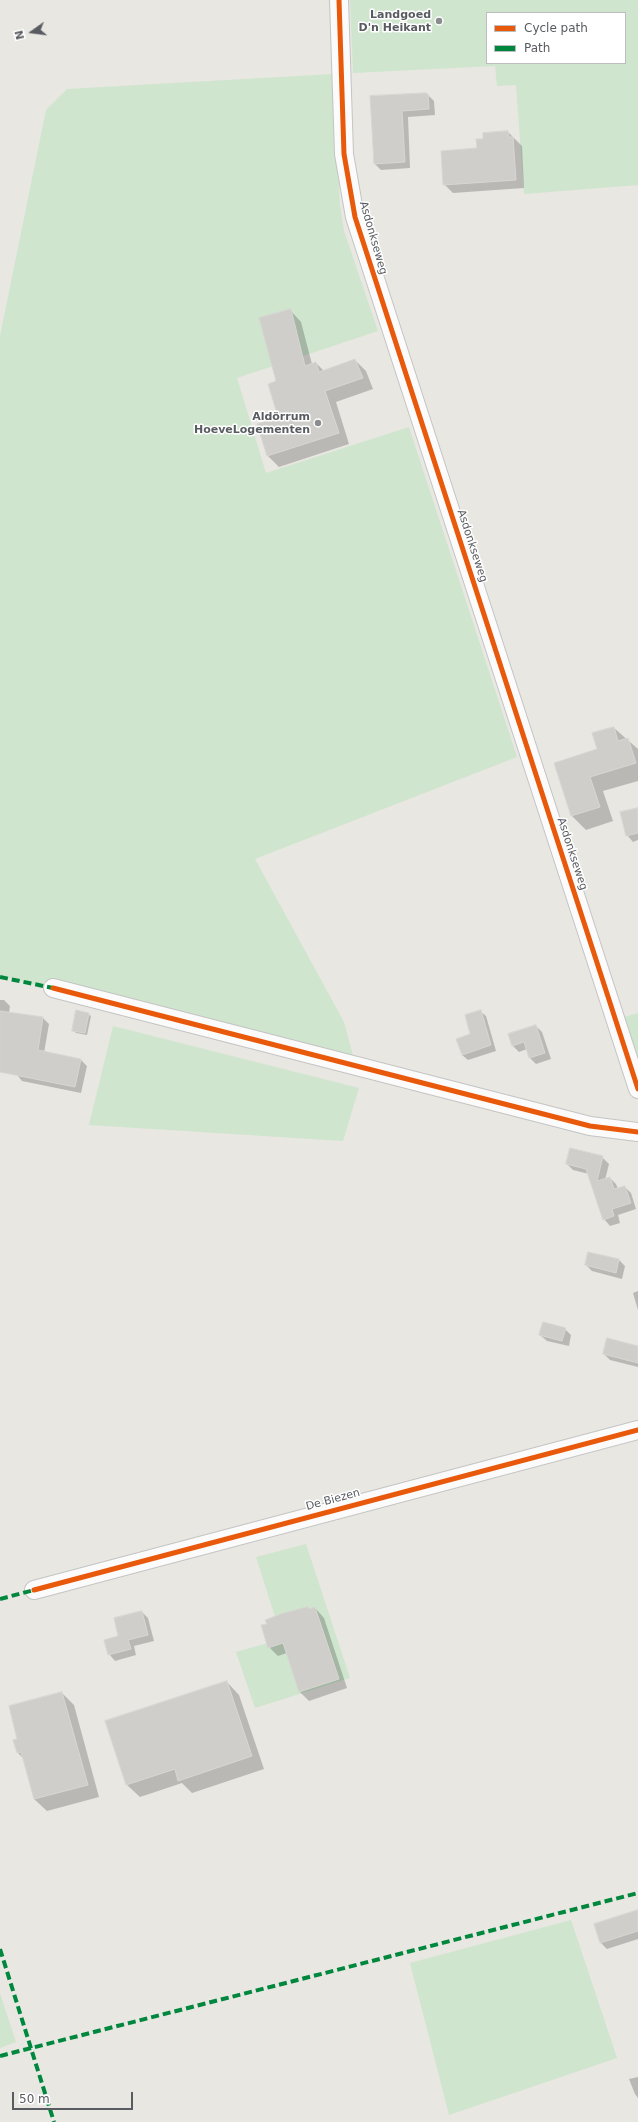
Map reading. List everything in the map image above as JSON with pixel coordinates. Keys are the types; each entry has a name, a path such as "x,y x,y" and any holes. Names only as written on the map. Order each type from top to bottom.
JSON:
{"street":[{"name":"Asdonkseweg","path":"339,0 344,154 355,217 638,1089"},
{"path":"53,988 590,1126 638,1132"},
{"name":"De Biezen","path":"34,1590 638,1430"}],"green space":[{"path":"350,0 638,0 638,185 524,194 516,85 497,86 495,66 353,73"},
{"path":"333,74 340,206 344,231 378,331 237,378 266,473 409,427 517,757 255,859 344,1022 355,1063 0,976 0,336 46,110 67,89"},
{"path":"638,1013 638,1059 624,1017"},
{"path":"113,1026 359,1088 343,1141 89,1125"},
{"path":"306,1544 350,1678 255,1708 236,1652 282,1639 256,1557"},
{"path":"571,1920 617,2058 449,2115 410,1963"},
{"path":"0,1993 16,2042 0,2048"}],"building":[{"path":"428,94 429,109 402,111 405,162 374,164 370,96"},
{"path":"508,131 509,137 513,137 516,180 443,185 441,151 477,148 476,139 483,139 483,133"},
{"path":"291,309 305,366 316,362 319,372 355,359 363,378 325,391 339,433 267,456 257,424 278,417 268,384 276,381 259,318"},
{"path":"614,727 618,741 628,738 636,763 590,777 600,807 571,816 554,763 597,749 592,733"},
{"path":"638,808 638,833 626,836 620,812"},
{"path":"76,1010 89,1013 85,1033 72,1031"},
{"path":"481,1010 491,1045 462,1055 456,1039 470,1034 465,1015"},
{"path":"0,1011 43,1017 38,1050 81,1059 75,1087 0,1072"},
{"path":"536,1025 545,1053 529,1058 524,1042 512,1046 508,1034"},
{"path":"570,1148 603,1156 597,1181 610,1177 614,1189 625,1186 631,1203 612,1209 614,1216 603,1220 586,1169 566,1164"},
{"path":"588,1252 619,1259 616,1273 585,1265"},
{"path":"543,1322 566,1328 562,1341 539,1335"},
{"path":"607,1338 638,1346 638,1363 603,1354"},
{"path":"308,1607 309,1609 315,1607 339,1679 299,1692 283,1643 268,1648 261,1625 267,1624 265,1620 284,1613"},
{"path":"142,1611 148,1635 128,1640 131,1649 108,1655 104,1640 118,1636 114,1618"},
{"path":"227,1681 252,1756 178,1781 175,1769 126,1785 105,1721"},
{"path":"62,1692 88,1785 34,1799 21,1752 17,1753 13,1740 17,1739 9,1706"},
{"path":"638,1910 638,1931 600,1943 594,1924"}],"marked path":[{"path":"0,977 53,988"},
{"path":"0,1599 34,1590"},
{"path":"0,2056 638,1893"},
{"path":"0,1949 54,2122"}],"cycle path":[{"path":"339,0 344,154 355,217 638,1089"},
{"path":"53,988 590,1126 638,1132"},
{"path":"34,1590 638,1430"}],"place":[{"name":"Landgoed D'n Heikant","path":"439,21"},
{"name":"Aldörrum HoeveLogementen","path":"318,423"}]}
